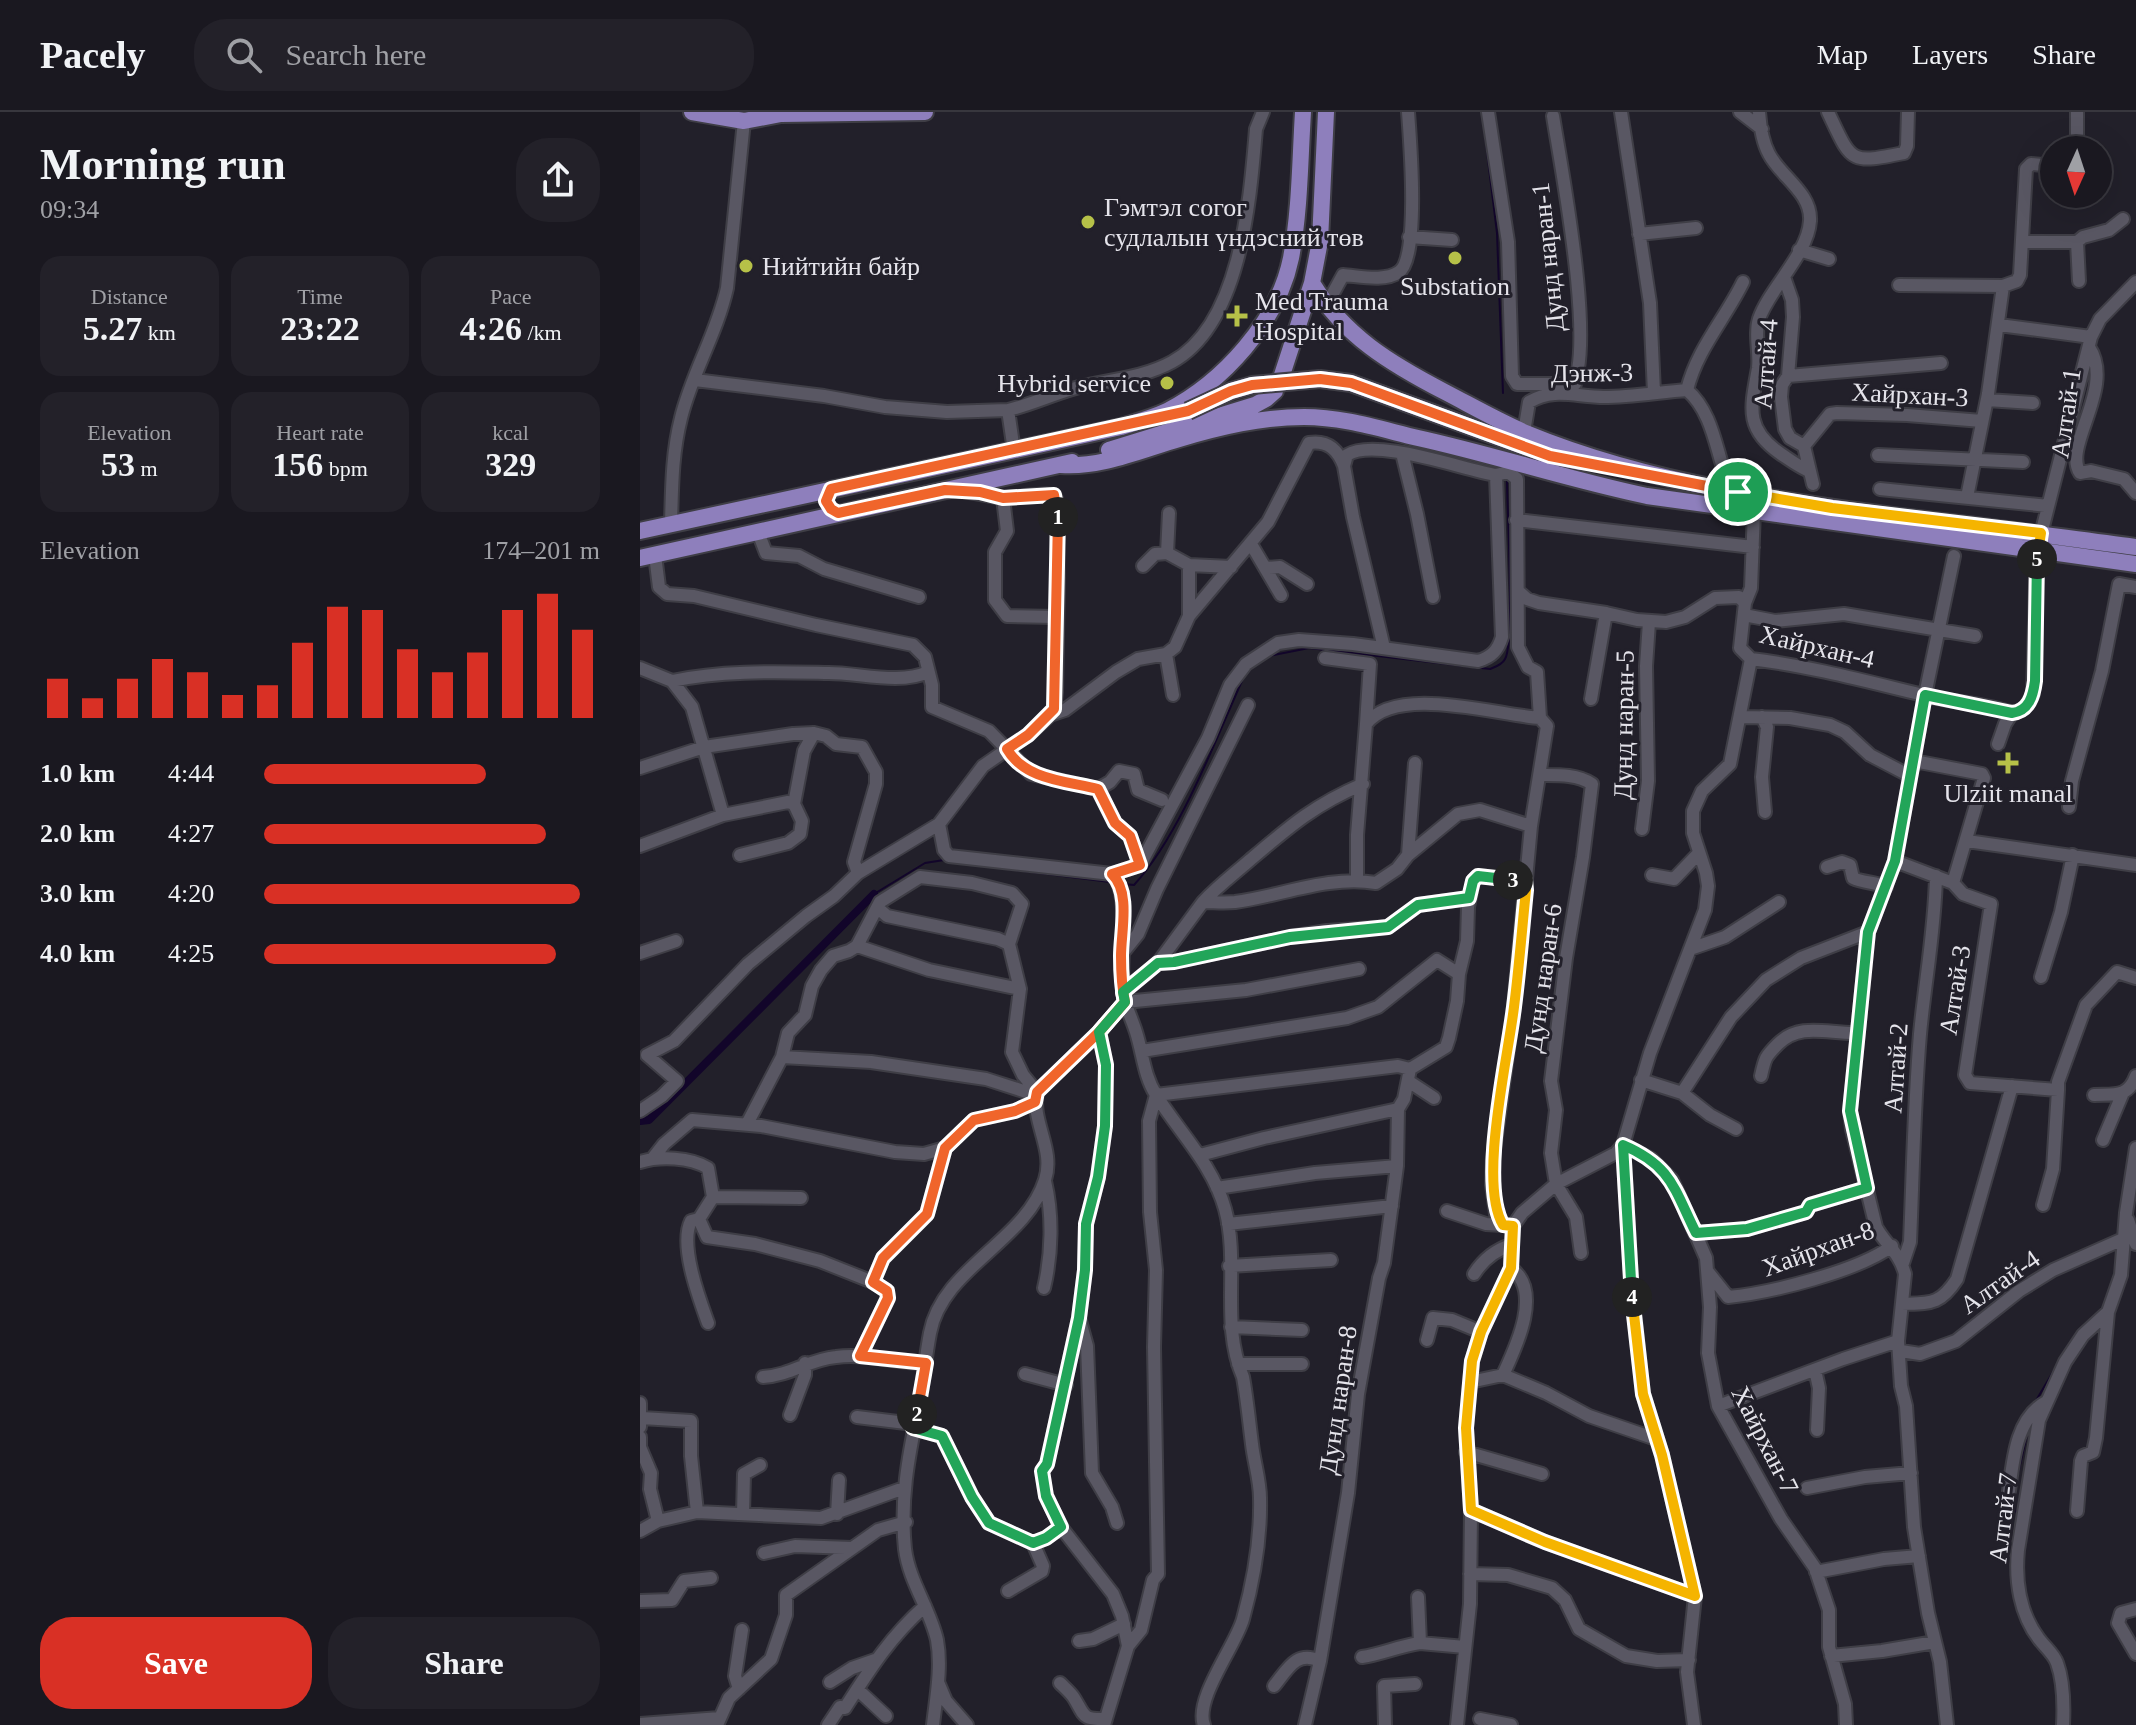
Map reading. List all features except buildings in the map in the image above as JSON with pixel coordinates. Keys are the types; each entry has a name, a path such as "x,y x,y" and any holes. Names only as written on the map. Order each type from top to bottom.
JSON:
{"main road":[{"path":"692,112 744,121 781,114 925,112"},
{"path":"1121,427 1168,410 1211,381 1238,354 1274,304 1291,261 1303,112"},
{"path":"647,557 1061,465 1266,399 1278,383 1312,283 1320,241 1326,112"},
{"path":"1312,283 1326,306 1370,349 1429,384 1524,432 1582,454 1641,471 1832,508 2039,542 2136,564"},
{"path":"640,531 1121,427 1188,411 1252,385 1320,379 1351,383 1550,456 1736,488"},
{"path":"1061,465 1079,466 1136,453 1239,422 1330,418 1478,451 1587,483 1647,496 1754,511 2039,542 2136,547"},
{"path":"831,489 826,501 838,513"},
{"path":"801,496 810,500 815,507 807,519"}],"street":[{"path":"695,380 885,407 947,412 1008,410 1171,362 1201,337 1222,302 1237,259 1256,129 1263,112"},
{"path":"1326,306 1343,275 1385,277 1396,274 1404,267 1412,202 1408,112"},
{"name":"Дунд наран-1","path":"1488,112 1508,242 1512,376 1517,384 1572,388 1580,362 1576,267 1553,116"},
{"path":"1621,112 1650,303 1654,393"},
{"path":"1740,112 1762,129"},
{"path":"1759,112 1769,154 1809,211 1810,223 1799,250 1758,321 1758,367 1753,389 1752,420 1763,440 1807,470"},
{"path":"1828,112 1855,158 1863,161 1904,153 1908,112"},
{"path":"2077,112 2077,136"},
{"path":"671,524 673,454 682,415 727,288 744,121"},
{"path":"1899,285 2003,286 2017,281 2020,275 2027,165 2040,165"},
{"path":"2022,242 2077,242 2083,237 2109,230 2123,219"},
{"path":"1639,234 1696,228"},
{"path":"1409,237 1452,240"},
{"path":"2077,242 2079,281"},
{"path":"1799,250 1829,259"},
{"name":"Алтай-4","path":"1784,277 1792,300 1793,317 1788,376 1782,385 1781,397 1785,429 1790,438 1804,446"},
{"path":"1736,488 1721,462 1720,450 1703,410 1687,390 1700,355 1729,311 1743,282"},
{"path":"1998,744 2012,713 2020,712 2027,706 2033,694 2039,542 2090,342 2100,319 2136,282"},
{"name":"Хайрхан-3","path":"1967,497 1987,400 2003,286"},
{"path":"1999,325 2090,342"},
{"name":"Алтай-1","path":"2090,342 2098,368 2095,394 2076,457 2076,468 2080,473 2091,471 2124,479 2136,493"},
{"name":"Хайрхан-3","path":"1788,376 1941,363"},
{"name":"Дэнж-3","path":"1524,432 1529,402 1541,394 1572,388 1577,396 1606,397 1687,390"},
{"name":"Хайрхан-3","path":"1987,400 2033,403"},
{"path":"1008,410 1014,451"},
{"name":"Хайрхан-3","path":"1804,446 1830,414 1837,413 1982,421"},
{"path":"1050,715 1065,710 1138,659 1166,654 1175,647 1189,616 1268,522 1309,443 1319,441 1340,453 1384,648"},
{"path":"1804,446 1807,470 1813,484"},
{"path":"1344,466 1347,455 1359,448 1402,453 1496,475 1508,472 1517,479 1518,647 1528,667 1537,672 1540,718 1547,726 1531,826 1514,1006 1493,1157 1492,1185 1496,1214 1508,1226 1511,1268 1481,1332 1472,1361 1470,1382 1466,1452 1471,1510 1470,1574 1457,1720 1511,1725"},
{"path":"1402,453 1433,597"},
{"path":"1878,455 2023,462"},
{"path":"939,824 944,850 949,856 1115,877 1140,865 1208,738 1230,685 1246,664 1278,643 1299,640 1478,661 1498,648 1502,637 1496,475"},
{"path":"1880,489 2048,506"},
{"path":"640,1111 677,1081 643,1057 674,1041 748,964 834,896 858,873 939,824 983,766 1054,709 1056,499 1054,495 1044,494 1003,498 980,492 945,490"},
{"path":"1003,498 1007,531 995,552 995,600 1007,616 1057,617"},
{"path":"1744,609 1751,588 1754,511"},
{"path":"1167,553 1169,513"},
{"path":"1516,520 1753,547"},
{"path":"758,532 766,553 799,556 824,569 919,597"},
{"path":"1251,544 1281,595"},
{"path":"1143,566 1155,554 1167,553 1189,565 1231,567"},
{"path":"1895,861 1953,883 1984,778 1975,772 1914,761 1954,556"},
{"path":"647,557 659,587 667,594 694,596 913,645 923,653 932,685 926,709 989,731 1031,774 1098,789 1110,782 1119,771 1134,774 1138,790 1162,800"},
{"path":"1189,565 1189,616"},
{"path":"1266,568 1280,567 1307,584"},
{"path":"2069,807 2072,781 2102,671 2119,584 2136,587"},
{"name":"Дунд наран-5","path":"1518,591 1527,599 1539,603 1649,622 1677,621 1715,598 1739,597 1744,609"},
{"name":"Хайрхан-4","path":"1975,636 1844,614 1775,621 1744,609 1740,648 1751,659 2012,713"},
{"name":"Дунд наран-5","path":"1591,699 1606,613"},
{"name":"Дунд наран-5","path":"1642,829 1648,781 1646,666 1649,622"},
{"path":"1166,654 1173,695"},
{"path":"1325,658 1370,664 1357,835 1357,880"},
{"path":"1694,1725 1687,1672 1695,1596 1643,1394 1623,1145 1641,1080 1705,910 1708,886 1691,822 1693,811 1702,791 1730,764 1751,659"},
{"path":"640,668 672,681 692,707 723,815"},
{"path":"672,681 709,673 832,673 906,677 928,672"},
{"path":"1366,724 1376,712 1435,703 1478,707 1507,716 1540,718"},
{"path":"1121,955 1138,934 1248,705"},
{"path":"1741,717 1790,718 1830,725 1845,732 1870,755 1910,776"},
{"path":"1762,717 1767,727 1762,777 1765,812"},
{"path":"740,855 788,843 800,834 802,821 794,804 804,751 814,733"},
{"path":"640,768 704,747 754,738 814,733 826,736 836,744 862,747 876,772 871,807 854,862 858,873"},
{"name":"Хайрхан-8","path":"1892,1246 1883,1240 1876,1227 1850,1111 1868,932 1895,861 1914,761"},
{"path":"1408,855 1415,763"},
{"name":"Дунд наран-6","path":"1540,775 1566,776 1588,780 1592,784 1551,1081 1556,1110 1551,1153 1556,1184"},
{"path":"646,1160 692,1120 747,1124 895,1152 924,1154 945,1148 974,1120 1015,1111 1036,1096 1099,1032 1124,997 1158,963 1220,883 1289,825 1328,799 1363,784"},
{"path":"1098,789 1115,823 1130,836 1140,865"},
{"path":"640,846 723,815 788,802 794,804"},
{"path":"1203,902 1234,902 1270,893 1357,880 1376,883 1397,869 1408,855 1458,814 1469,810 1480,810 1531,826"},
{"path":"1967,841 2136,865"},
{"path":"1652,875 1674,879 1699,853"},
{"path":"2041,977 2061,912 2073,855"},
{"path":"1827,867 1842,862 1850,865 1853,878 1886,887"},
{"path":"1409,1075 1446,1047 1467,941 1473,881 1478,876 1525,880"},
{"name":"Алтай-2","path":"1903,1263 1910,1242 1917,1068 1931,921 1936,902 1936,876"},
{"path":"747,1124 782,1057 788,1033 805,1015 812,986 821,970 833,956 857,946 880,902 920,877 972,883 1012,893 1022,904 1009,944 1020,989 1012,1052 1036,1096 1049,1159 1045,1181 1013,1229 960,1277 930,1329 904,1488 905,1549 937,1642 933,1725"},
{"path":"1115,877 1121,896 1124,926 1121,955 1124,997 1142,1051 1147,1078 1200,1155 1217,1188 1228,1224 1231,1327 1245,1390 1260,1496 1255,1571 1242,1622 1232,1646 1222,1659 1202,1717 1204,1725"},
{"name":"Алтай-3","path":"1953,883 1963,894 1991,904 1965,1075 1970,1083 2058,1090"},
{"path":"1158,963 1290,937 1388,927 1418,905 1469,898"},
{"path":"1690,949 1725,937 1779,902"},
{"path":"879,909 887,916 998,939 1009,944"},
{"path":"1682,1093 1723,1028 1758,988 1801,958 1868,932"},
{"path":"640,953 676,941"},
{"path":"857,946 929,970 1020,989"},
{"path":"1142,1051 1347,1018 1378,1007 1437,960 1459,974"},
{"path":"1124,997 1246,990 1359,969"},
{"path":"2043,1205 2053,1169 2058,1082 2086,1005 2117,972 2136,978"},
{"path":"1099,1032 1106,1065 1105,1126 1098,1177 1086,1224 1085,1270 1079,1318 1047,1464 1042,1471 1046,1496 1061,1527 1113,1594 1128,1646"},
{"path":"1761,1076 1768,1052 1793,1032 1857,1033"},
{"path":"782,1057 871,1062 986,1079 1036,1096"},
{"path":"1156,1095 1398,1066 1434,1098"},
{"name":"Дунд наран-8","path":"1305,1725 1320,1661 1348,1493 1358,1394 1392,1206 1397,1166 1398,1109 1404,1099 1409,1075"},
{"path":"2103,1140 2122,1095 2132,1086 2136,1076"},
{"path":"1641,1080 1682,1093 1710,1115 1736,1129"},
{"path":"1902,1304 1926,1303 1944,1297 1957,1279 2012,1086"},
{"path":"1060,1683 1073,1696 1081,1714 1105,1722 1128,1646 1141,1630 1153,1580 1158,1574 1154,1347 1156,1270 1150,1212 1149,1121 1156,1095"},
{"path":"2094,1095 2122,1095"},
{"path":"1200,1155 1398,1109"},
{"path":"1447,1211 1486,1224 1508,1226 1556,1184 1616,1153 1623,1145"},
{"name":"Хайрхан-7","path":"1623,1145 1651,1159 1672,1180 1706,1258 1709,1362 1718,1406 1786,1536 1816,1572 1829,1610 1831,1656 1845,1704 1846,1725"},
{"path":"873,1282 888,1252 927,1214 945,1148"},
{"path":"2136,1148 2126,1213 2136,1244"},
{"path":"646,1160 699,1163 708,1168 713,1197 699,1219 688,1225 688,1245 696,1291 708,1323"},
{"path":"1217,1188 1315,1173 1397,1166"},
{"path":"1044,1288 1049,1251 1050,1201 1045,1181"},
{"path":"1556,1184 1576,1217 1581,1253"},
{"path":"1696,1233 1747,1229 1806,1212 1810,1205 1867,1188"},
{"path":"713,1197 801,1198"},
{"path":"1228,1224 1392,1206"},
{"name":"Алтай-7","path":"2077,1511 2081,1461 2083,1456 2093,1452 2096,1438 2108,1312 2121,1275 2126,1213"},
{"path":"699,1219 707,1237 755,1244 820,1261 873,1282 887,1291 888,1298 860,1356"},
{"name":"Алтай-4","path":"1900,1346 1920,1354 1956,1341 2019,1291 2053,1270 2123,1239"},
{"path":"1474,1274 1484,1260 1511,1245"},
{"path":"1892,1246 1903,1263 1905,1274 1900,1346 1901,1386 1906,1406 1919,1556 1940,1662 1947,1725"},
{"name":"Хайрхан-8","path":"1708,1272 1728,1297 1757,1295 1836,1272 1892,1246"},
{"path":"1229,1266 1331,1260"},
{"path":"1503,1375 1517,1341 1526,1304 1525,1287 1519,1274 1511,1268"},
{"name":"Алтай-7","path":"2063,1725 2062,1683 2057,1660 2027,1620 2016,1566 2039,1420 2058,1374 2083,1335 2108,1312"},
{"path":"1079,1318 1087,1346 1092,1473 1112,1507 1117,1523"},
{"path":"1427,1340 1433,1318 1452,1320 1481,1332"},
{"path":"1231,1327 1302,1330"},
{"path":"1718,1406 1815,1370 1900,1346"},
{"path":"763,1377 794,1372 805,1363 836,1357 860,1356 926,1363"},
{"path":"790,1415 805,1375 805,1363"},
{"path":"1238,1364 1302,1364"},
{"path":"1815,1370 1819,1388 1817,1430"},
{"path":"1025,1374 1066,1385"},
{"path":"1470,1382 1503,1375 1589,1416 1656,1439"},
{"name":"Алтай-7","path":"2009,1491 2019,1437 2032,1411 2046,1402"},
{"path":"640,1403 641,1423 691,1421 697,1512"},
{"path":"857,1417 914,1426 942,1436 972,1497 989,1523 1033,1543 1043,1566 1042,1571 1008,1591"},
{"path":"640,1437 640,1447 651,1473 650,1489 658,1521"},
{"path":"1466,1452 1542,1474"},
{"path":"743,1514 744,1474 760,1465"},
{"path":"1807,1488 1865,1477 1911,1473"},
{"path":"837,1514 839,1480"},
{"path":"640,1531 658,1521 697,1512 821,1518 904,1488"},
{"path":"1471,1510 1545,1542 1695,1596"},
{"path":"640,1724 718,1721 729,1698 771,1659 786,1615 786,1595 878,1530 906,1522"},
{"path":"1033,1543 1061,1527"},
{"path":"764,1553 795,1546 852,1548"},
{"path":"1816,1572 1884,1559 1919,1556"},
{"path":"1470,1574 1508,1575 1552,1588 1565,1600 1579,1629 1626,1656 1657,1661 1689,1660"},
{"path":"640,1601 672,1600 684,1581 711,1578"},
{"path":"1418,1597 1420,1643"},
{"path":"828,1725 840,1707 845,1708 875,1660 900,1628 925,1606"},
{"path":"2136,1609 2121,1613 2118,1623 2136,1654"},
{"path":"1079,1641 1093,1639 1124,1624"},
{"path":"739,1689 735,1676 742,1630"},
{"path":"1831,1656 1935,1642"},
{"path":"1362,1657 1420,1643 1465,1647"},
{"path":"1274,1686 1297,1658 1309,1656 1320,1661"},
{"path":"830,1682 852,1668 875,1660"},
{"path":"937,1679 946,1701 967,1725"},
{"path":"1385,1725 1384,1686 1415,1684"},
{"path":"857,1689 886,1716"}],"waterway":[{"path":"1483,119 1497,233 1503,393"},
{"path":"1269,656 1309,648 1490,669 1500,664 1505,659 1510,628 1507,480"},
{"path":"1124,884 1134,885 1167,840 1196,784 1245,674"},
{"path":"874,894 925,863 944,860"},
{"path":"986,866 1110,882"},
{"path":"640,1121 649,1120 874,894"},
{"path":"2034,1404 2069,1345"},
{"path":"2017,1478 2028,1430"},
{"path":"2014,1492 2017,1513"},
{"path":"2023,1574 2025,1587"}],"place":[{"name":"Гэмтэл согог судлалын үндэсний төв","path":"1088,222"},
{"name":"Substation","path":"1455,258"},
{"name":"Нийтийн байр","path":"746,266"},
{"name":"Med Trauma Hospital","path":"1237,316"},
{"name":"Hybrid service","path":"1167,383"},
{"name":"Ulziit manal","path":"2008,763"}],"route":[{"path":"1738,492 1550,456 1351,383 1320,379 1252,385 1188,411 831,489 827,494 828,506 838,513 945,490 980,492 1003,498 1054,495 1058,507 1054,709 1028,735 1007,749 1031,774 1098,789 1115,823 1130,836 1140,865 1112,874 1118,879 1121,896 1124,926 1121,955 1123,992 1125,1002 1037,1092 1035,1102 1015,1111 974,1120 945,1148 927,1214 893,1245 883,1258 873,1282 887,1291 888,1298 860,1356 926,1363 913,1428 942,1436 972,1497 989,1523 1033,1543 1061,1527 1046,1496 1042,1471 1047,1464 1079,1318 1085,1270 1086,1224 1098,1177 1105,1126 1106,1065 1099,1032 1125,1002 1123,992 1158,963 1327,931 1388,927 1418,905 1469,898 1473,881 1478,876 1525,880 1514,1006 1493,1157 1492,1185 1496,1214 1503,1225 1513,1226 1511,1268 1481,1332 1472,1361 1466,1428 1471,1510 1545,1542 1695,1596 1662,1455 1643,1394 1632,1293 1623,1145 1651,1159 1672,1180 1696,1233 1747,1229 1806,1212 1810,1205 1867,1188 1850,1111 1868,932 1895,861 1925,695 2012,713 2020,712 2027,706 2035,681 2037,550 2041,533 1832,508 1738,492"}]}
